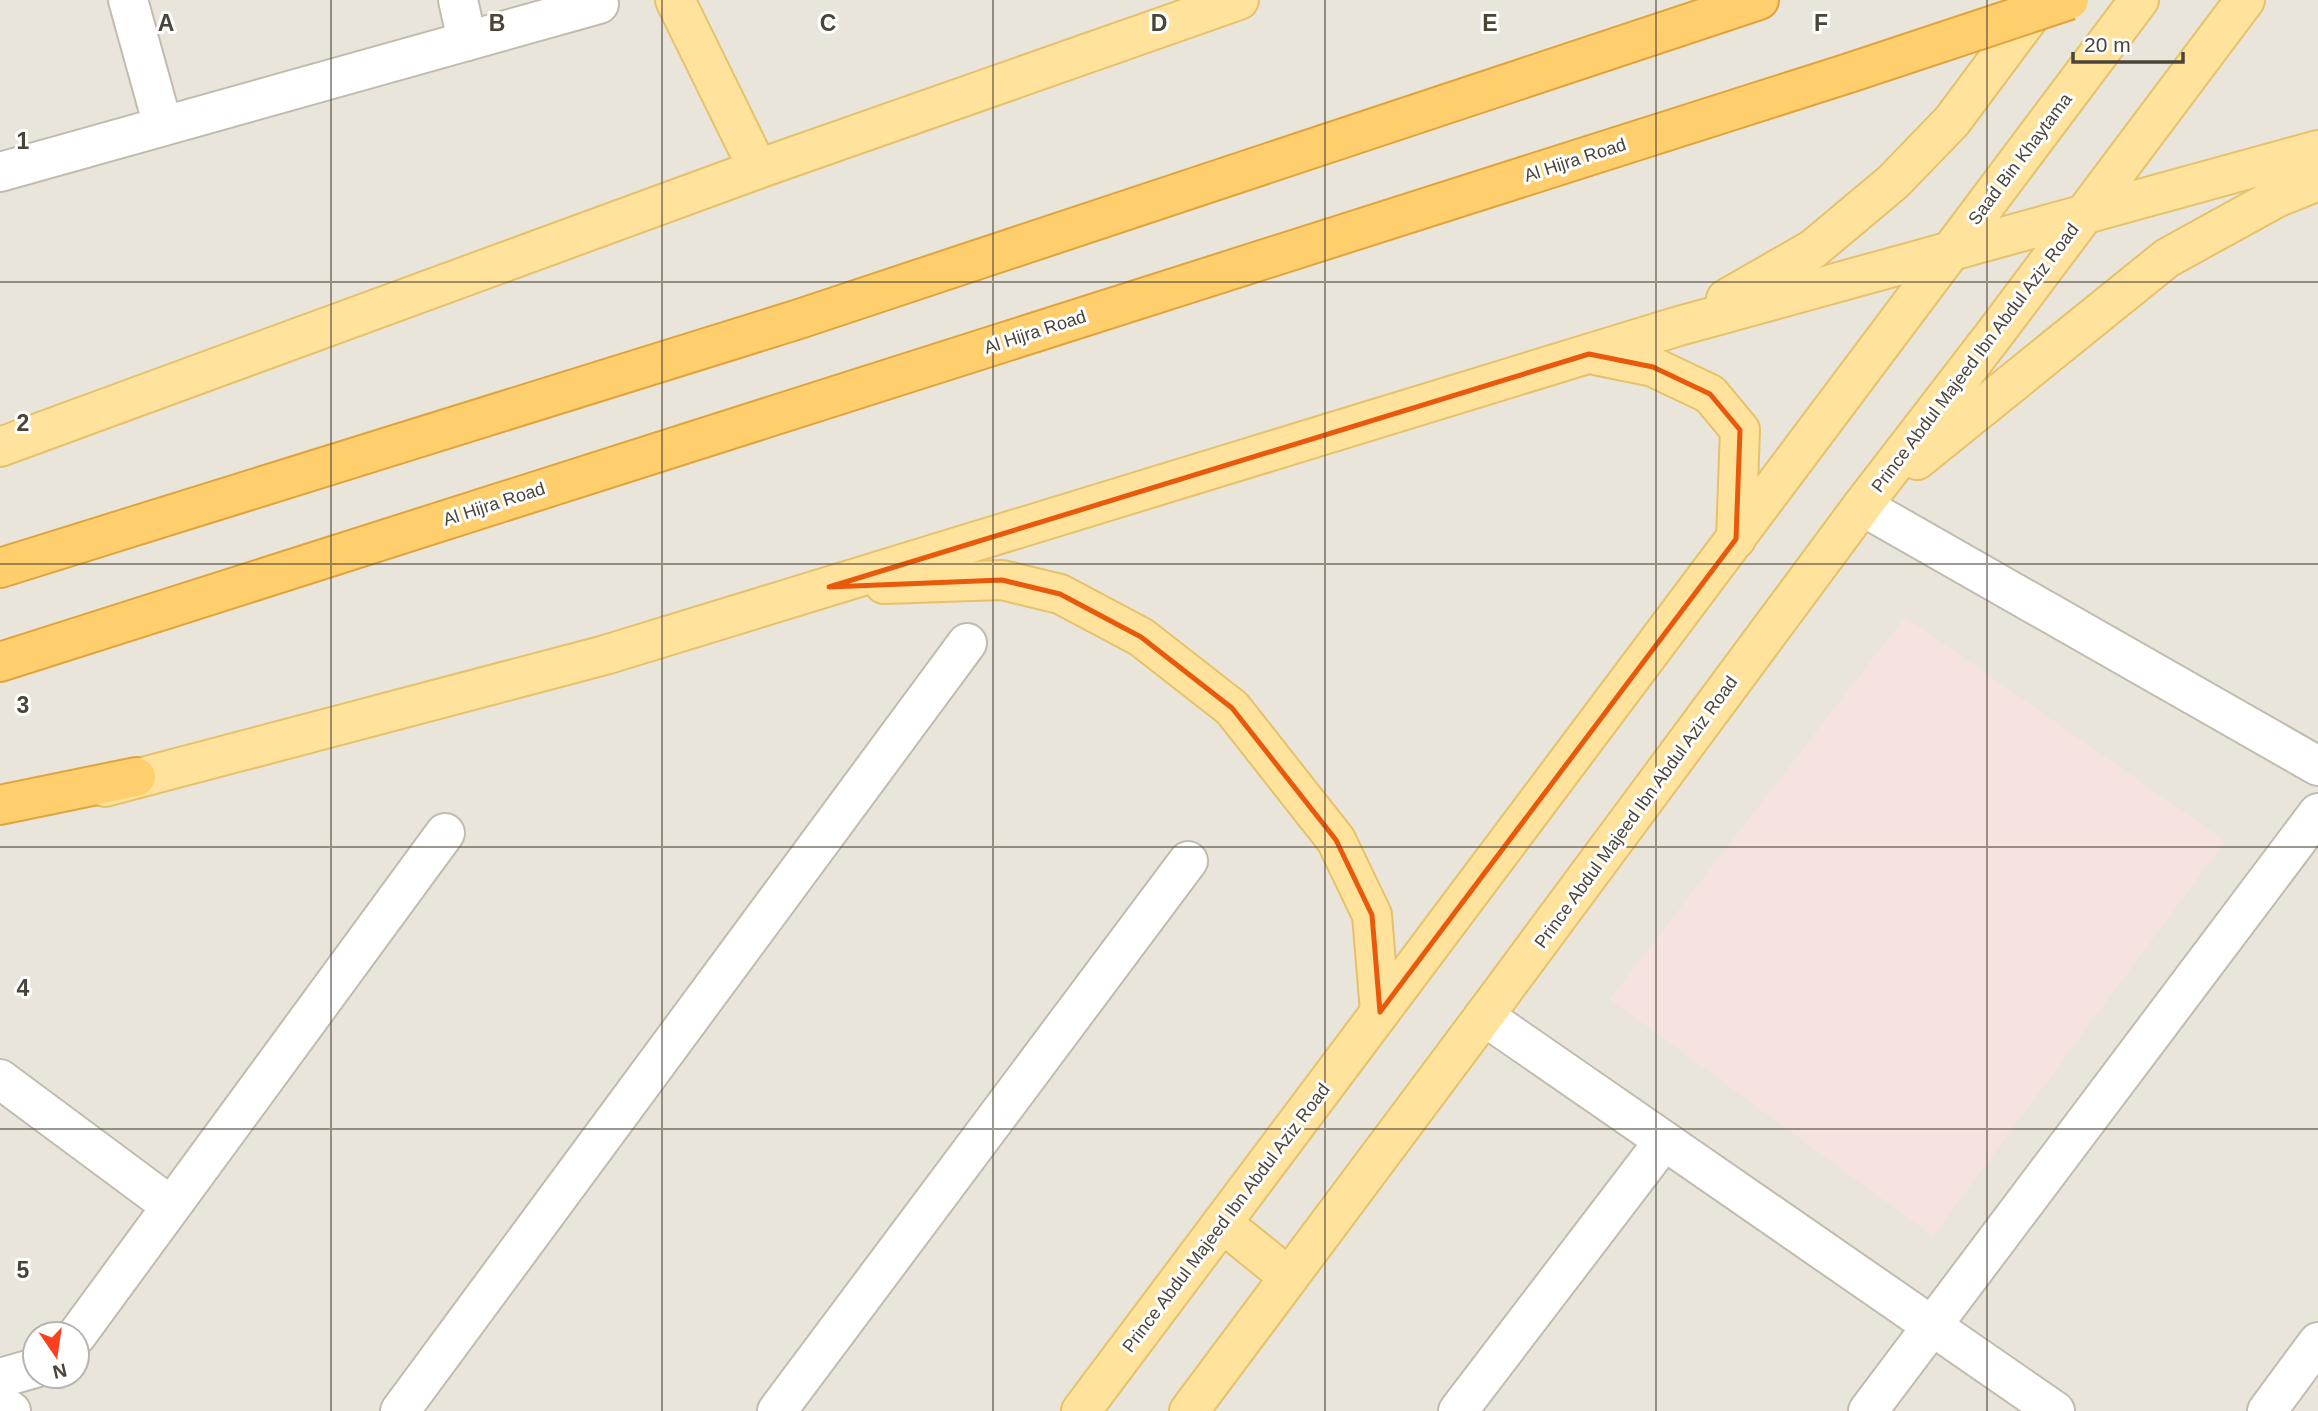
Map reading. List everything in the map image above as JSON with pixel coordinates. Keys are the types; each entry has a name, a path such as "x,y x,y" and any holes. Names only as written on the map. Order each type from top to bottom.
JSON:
{"highway":[{"path":"0,568 799,319 1759,0"},
{"name":"Al Hijra Road","path":"0,662 1849,73 2069,0"},
{"path":"0,805 136,778"}],"main road":[{"path":"675,0 758,169"},
{"path":"0,447 758,169 1239,0"},
{"path":"1679,326 1813,248 1894,182 1952,121 2042,0"},
{"name":"Saad Bin Khaytama","path":"1951,251 2139,0"},
{"path":"2084,214 2245,0"},
{"path":"0,820 136,778 605,655 1679,326 2318,150"},
{"path":"1862,506 2167,258 2276,198 2318,181"},
{"name":"Prince Abdul Majeed Ibn Abdul Aziz Road","path":"1189,1411 1862,506 2084,214"},
{"name":"Prince Abdul Majeed Ibn Abdul Aziz Road","path":"1081,1411 1951,251"},
{"path":"1589,354 1653,367 1710,394 1740,430 1735,538"},
{"path":"829,587 1002,580 1060,594 1142,637 1232,708 1336,840 1372,915 1380,1012"},
{"path":"1222,1223 1289,1278"}],"street":[{"path":"128,0 163,127"},
{"path":"458,0 467,41"},
{"path":"0,172 599,5"},
{"path":"1862,506 2318,766"},
{"path":"400,1411 967,643"},
{"path":"1868,1411 2318,813"},
{"path":"88,1320 445,833"},
{"path":"777,1411 1188,861"},
{"path":"1485,1016 2055,1411"},
{"path":"0,1079 172,1206"},
{"path":"1458,1411 1664,1141"},
{"path":"2267,1411 2318,1342"},
{"path":"0,1378 21,1371"},
{"path":"0,1403 10,1411"}],"highlighted area":[{"path":"1589,354 1653,367 1710,394 1740,430 1736,539 1380,1012 1372,915 1336,840 1232,708 1141,637 1060,594 1002,580 829,587"}],"shaded area":[{"path":"0,0 2318,0 2318,1411 0,1411"},
{"path":"1905,617 2225,841 1933,1236 1610,999"}]}
